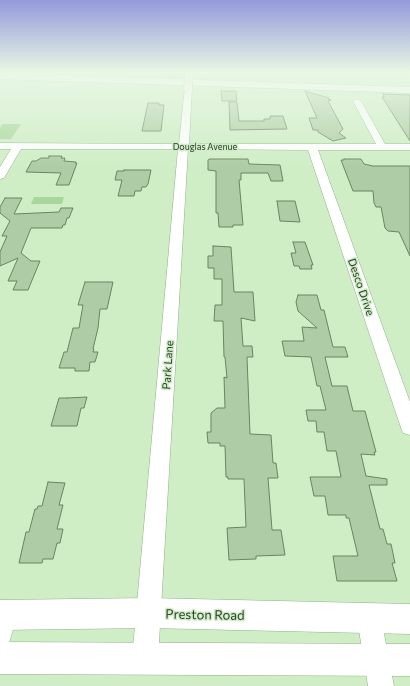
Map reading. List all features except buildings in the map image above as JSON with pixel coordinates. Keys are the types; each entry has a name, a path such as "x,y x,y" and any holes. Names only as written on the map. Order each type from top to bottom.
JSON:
{"main road":[{"name":"Preston Road","path":"2,622 149,613 410,619"},
{"path":"0,658 145,658 379,673 410,660"}],"street":[{"name":"Park Lane","path":"145,658 187,104"},
{"path":"359,104 382,147"},
{"name":"Douglas Avenue","path":"0,146 410,147"},
{"path":"0,176 18,146"},
{"name":"Desco Drive","path":"312,147 410,428"},
{"path":"368,618 379,673"}],"green space":[{"path":"2,124 21,124 11,139 0,139 0,128"},
{"path":"34,197 64,197 62,204 31,204"}]}
